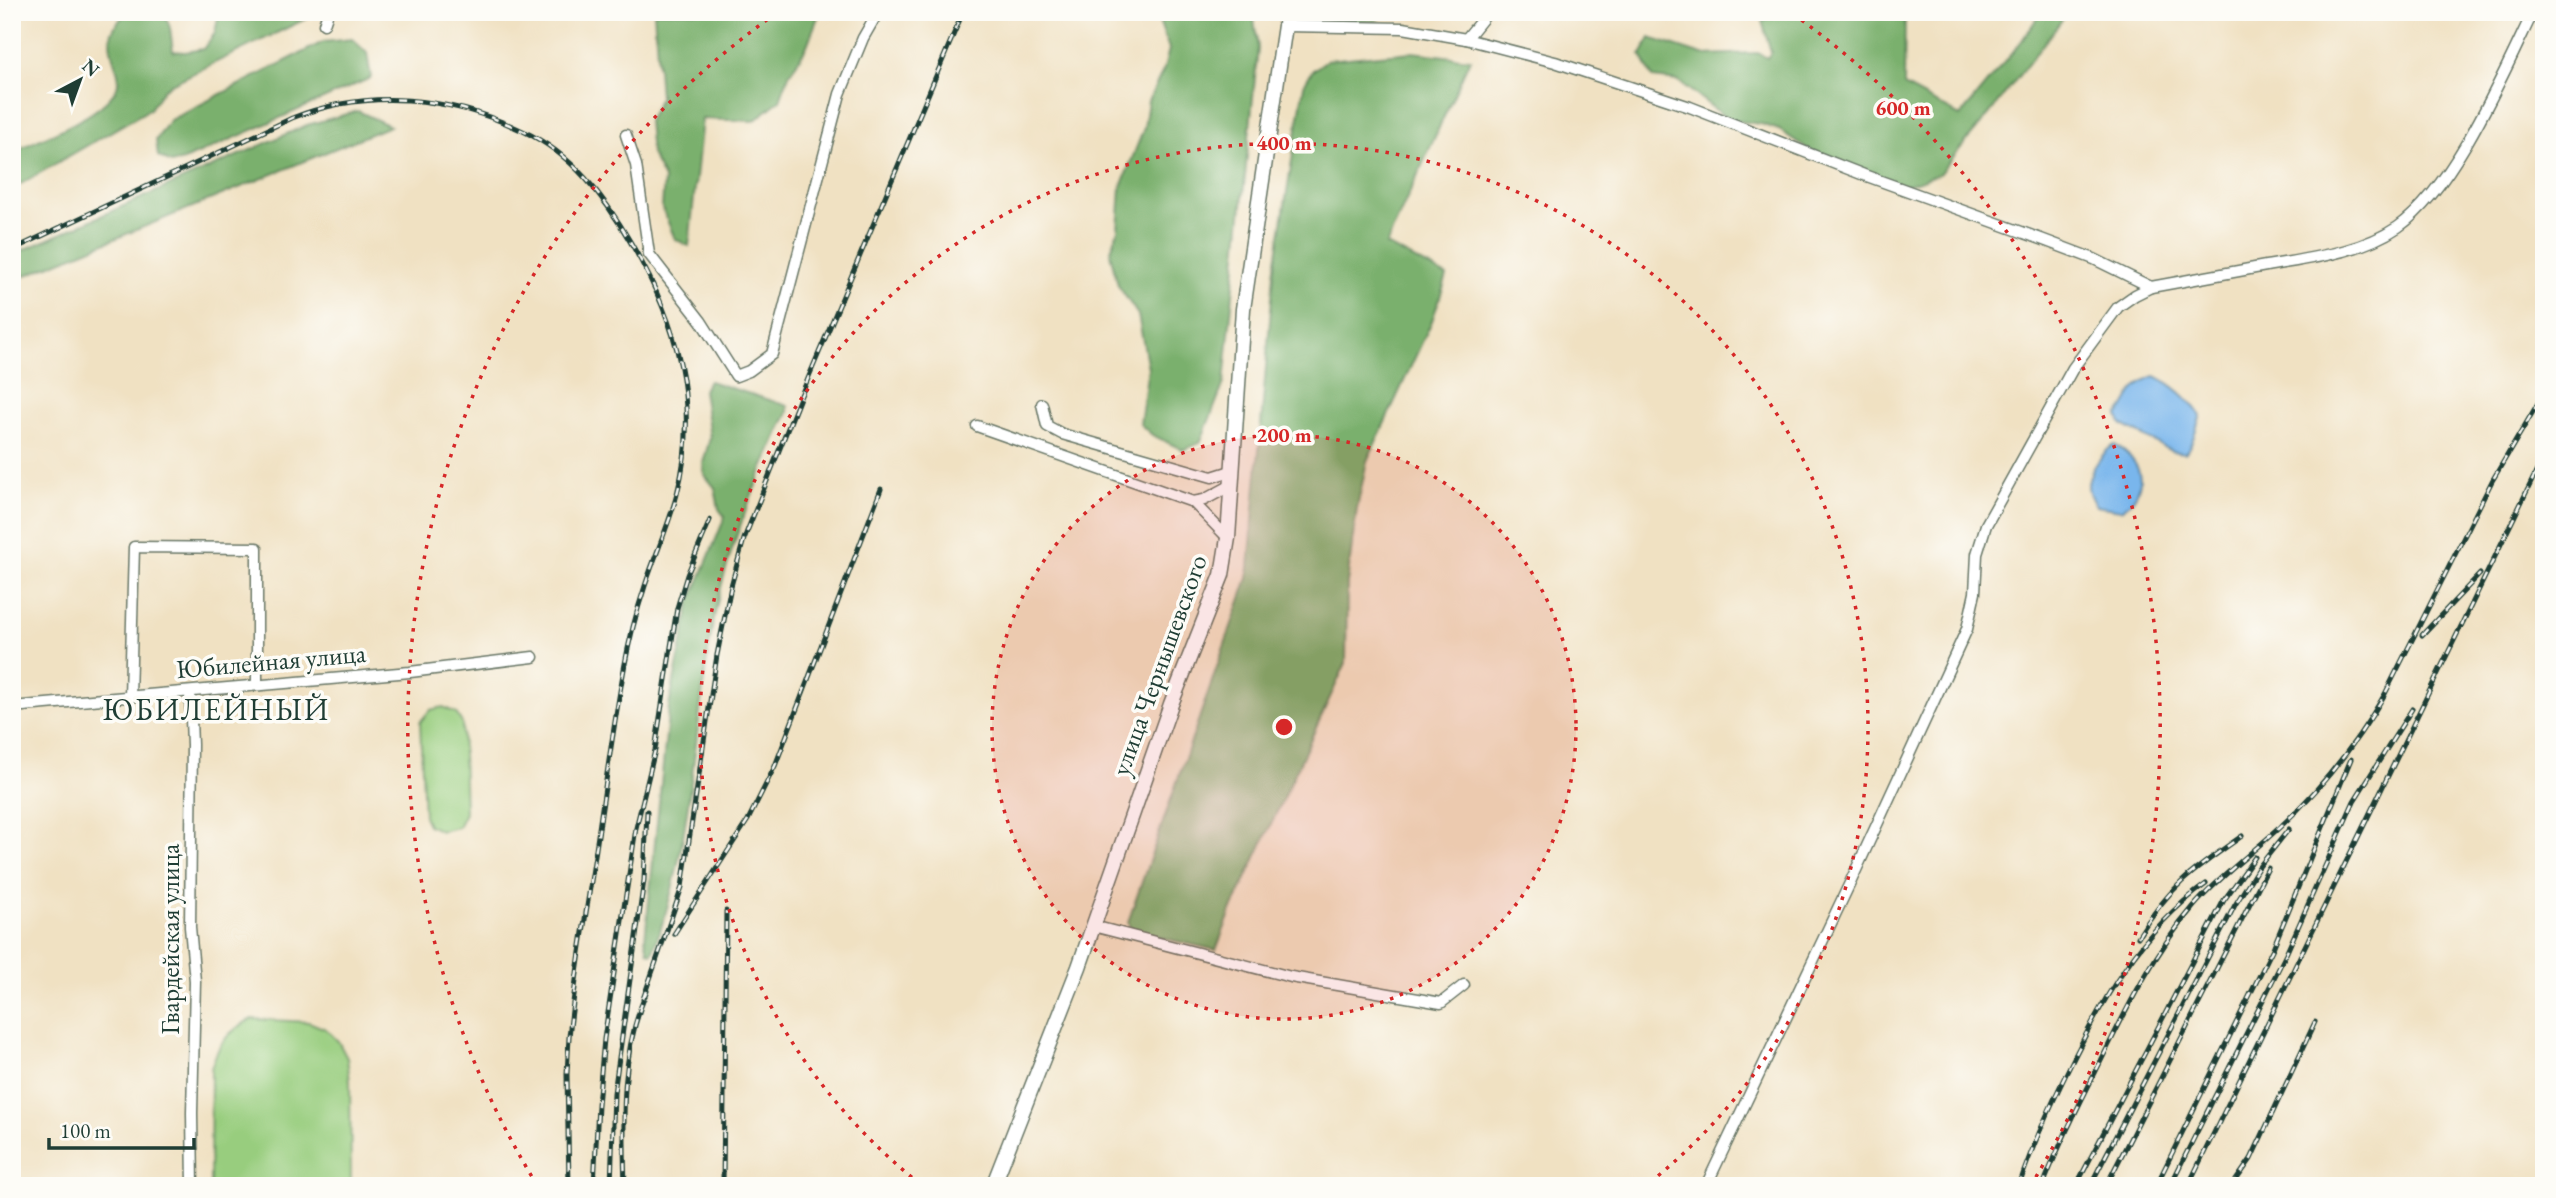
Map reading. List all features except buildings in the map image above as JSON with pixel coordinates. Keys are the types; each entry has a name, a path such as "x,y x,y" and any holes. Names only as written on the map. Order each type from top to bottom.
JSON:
{"main road":[{"name":"улица Чернышевского","path":"993,1186 1093,926 1171,704 1222,575 1228,538 1244,297 1286,19"}],"street":[{"path":"324,24 328,12"},
{"path":"626,135 636,165 649,254 701,321 736,376 749,371 772,354 840,94 863,38 878,12"},
{"path":"1466,39 1488,12"},
{"path":"1706,1186 1967,629 1975,593 1977,554 1986,525 2073,368 2103,324 2118,307 2151,287 2321,256 2373,240 2398,227 2442,181 2461,152 2533,12"},
{"path":"1286,19 1403,28 1466,39 1555,62 1690,107 1864,175 2094,259 2151,287"},
{"path":"1042,404 1047,426 1062,434 1212,477 1231,478"},
{"path":"977,426 1193,502 1228,538"},
{"path":"1193,502 1204,500 1231,478"},
{"path":"130,697 134,547 257,548 257,685"},
{"name":"Юбилейная улица","path":"12,707 410,672 533,657"},
{"name":"Гвардейская улица","path":"190,692 190,927 195,981 193,1186"},
{"path":"1093,926 1290,977 1441,1003 1464,985"}],"green space":[{"path":"128,12 164,12 170,28 173,51 185,52 203,49 215,33 219,12 320,12 171,84 163,90 150,109 12,189 12,152 83,118 107,101 115,91 118,73 110,45 111,35"},
{"path":"654,12 820,12 806,48 789,75 780,100 754,121 702,119 689,246 675,239 662,208 664,179 651,154 648,121 660,97"},
{"path":"1156,12 1253,12 1258,48 1224,383 1200,443 1183,450 1152,435 1140,424 1148,368 1138,315 1118,285 1110,253 1118,230 1121,187 1144,128 1148,101 1164,69 1169,49"},
{"path":"1313,12 1387,12 1376,21 1318,19"},
{"path":"1781,12 1905,12 1904,86 1960,116 2021,42 2041,12 2068,12 1939,174 1905,186 1817,155 1779,130 1761,124 1729,120 1678,81 1653,78 1641,55 1650,38 1702,55 1758,53 1767,58 1771,52 1762,21"},
{"path":"352,39 367,53 371,78 184,160 171,163 158,156 156,140 170,120 323,42"},
{"path":"1412,52 1470,59 1386,245 1447,276 1432,321 1367,461 1357,508 1347,583 1346,663 1232,909 1216,950 1131,931 1128,922 1248,578 1274,273 1304,85 1312,71 1327,60"},
{"path":"358,111 390,126 12,281 12,255 307,125"},
{"path":"709,381 788,406 788,412 745,513 720,591 707,660 684,830 666,912 652,953 648,952 645,939 669,706 690,603 725,517 719,509 715,488 704,474 703,463 710,438 703,390"},
{"path":"443,707 456,713 462,723 465,813 458,827 441,831 428,825 424,816 420,722 430,710"},
{"path":"252,1019 309,1022 326,1029 338,1041 347,1058 350,1081 351,1186 210,1186 211,1069 225,1039"}],"water":[{"path":"2155,376 2180,393 2201,416 2185,453 2171,451 2121,424 2118,416 2132,392 2141,383"},
{"path":"2115,445 2132,460 2140,476 2136,494 2121,510 2096,506 2088,488 2089,477 2095,466 2106,451"}],"railway":[{"path":"643,999 682,887 717,655 744,539 799,400 963,12"},
{"path":"12,250 292,118 350,102 379,100 409,100 467,110 495,119 541,140 585,178 610,209 631,243 661,303 680,364 685,395 684,460 670,517 636,617 612,741 569,1037 569,1186"},
{"path":"2043,1186 2067,1130 2116,1031 2164,945 2204,895 2310,797 2350,748 2374,712 2492,481 2544,393"},
{"path":"2188,1186 2544,456"},
{"path":"674,934 748,820 775,766 881,489"},
{"path":"594,1186 604,1039 636,828 655,750 677,608 687,575 710,520"},
{"path":"2422,635 2480,574"},
{"path":"2170,1186 2286,954 2354,801 2412,709"},
{"path":"2156,1186 2273,948 2351,759"},
{"path":"611,1186 614,1093 644,880 647,811"},
{"path":"2090,1186 2235,905 2258,868 2289,829"},
{"path":"2138,937 2172,891 2242,836"},
{"path":"2076,1186 2224,900 2255,857"},
{"path":"2106,1186 2268,868"},
{"path":"2019,1186 2054,1100 2109,993 2142,945 2161,923 2206,884"},
{"path":"723,1186 726,911"},
{"path":"625,1186 625,1087 632,1038 647,991"},
{"path":"2232,1186 2251,1159 2315,1022"}],"district":[{"name":"ЮБИЛЕЙНЫЙ","path":"216,710"}]}
